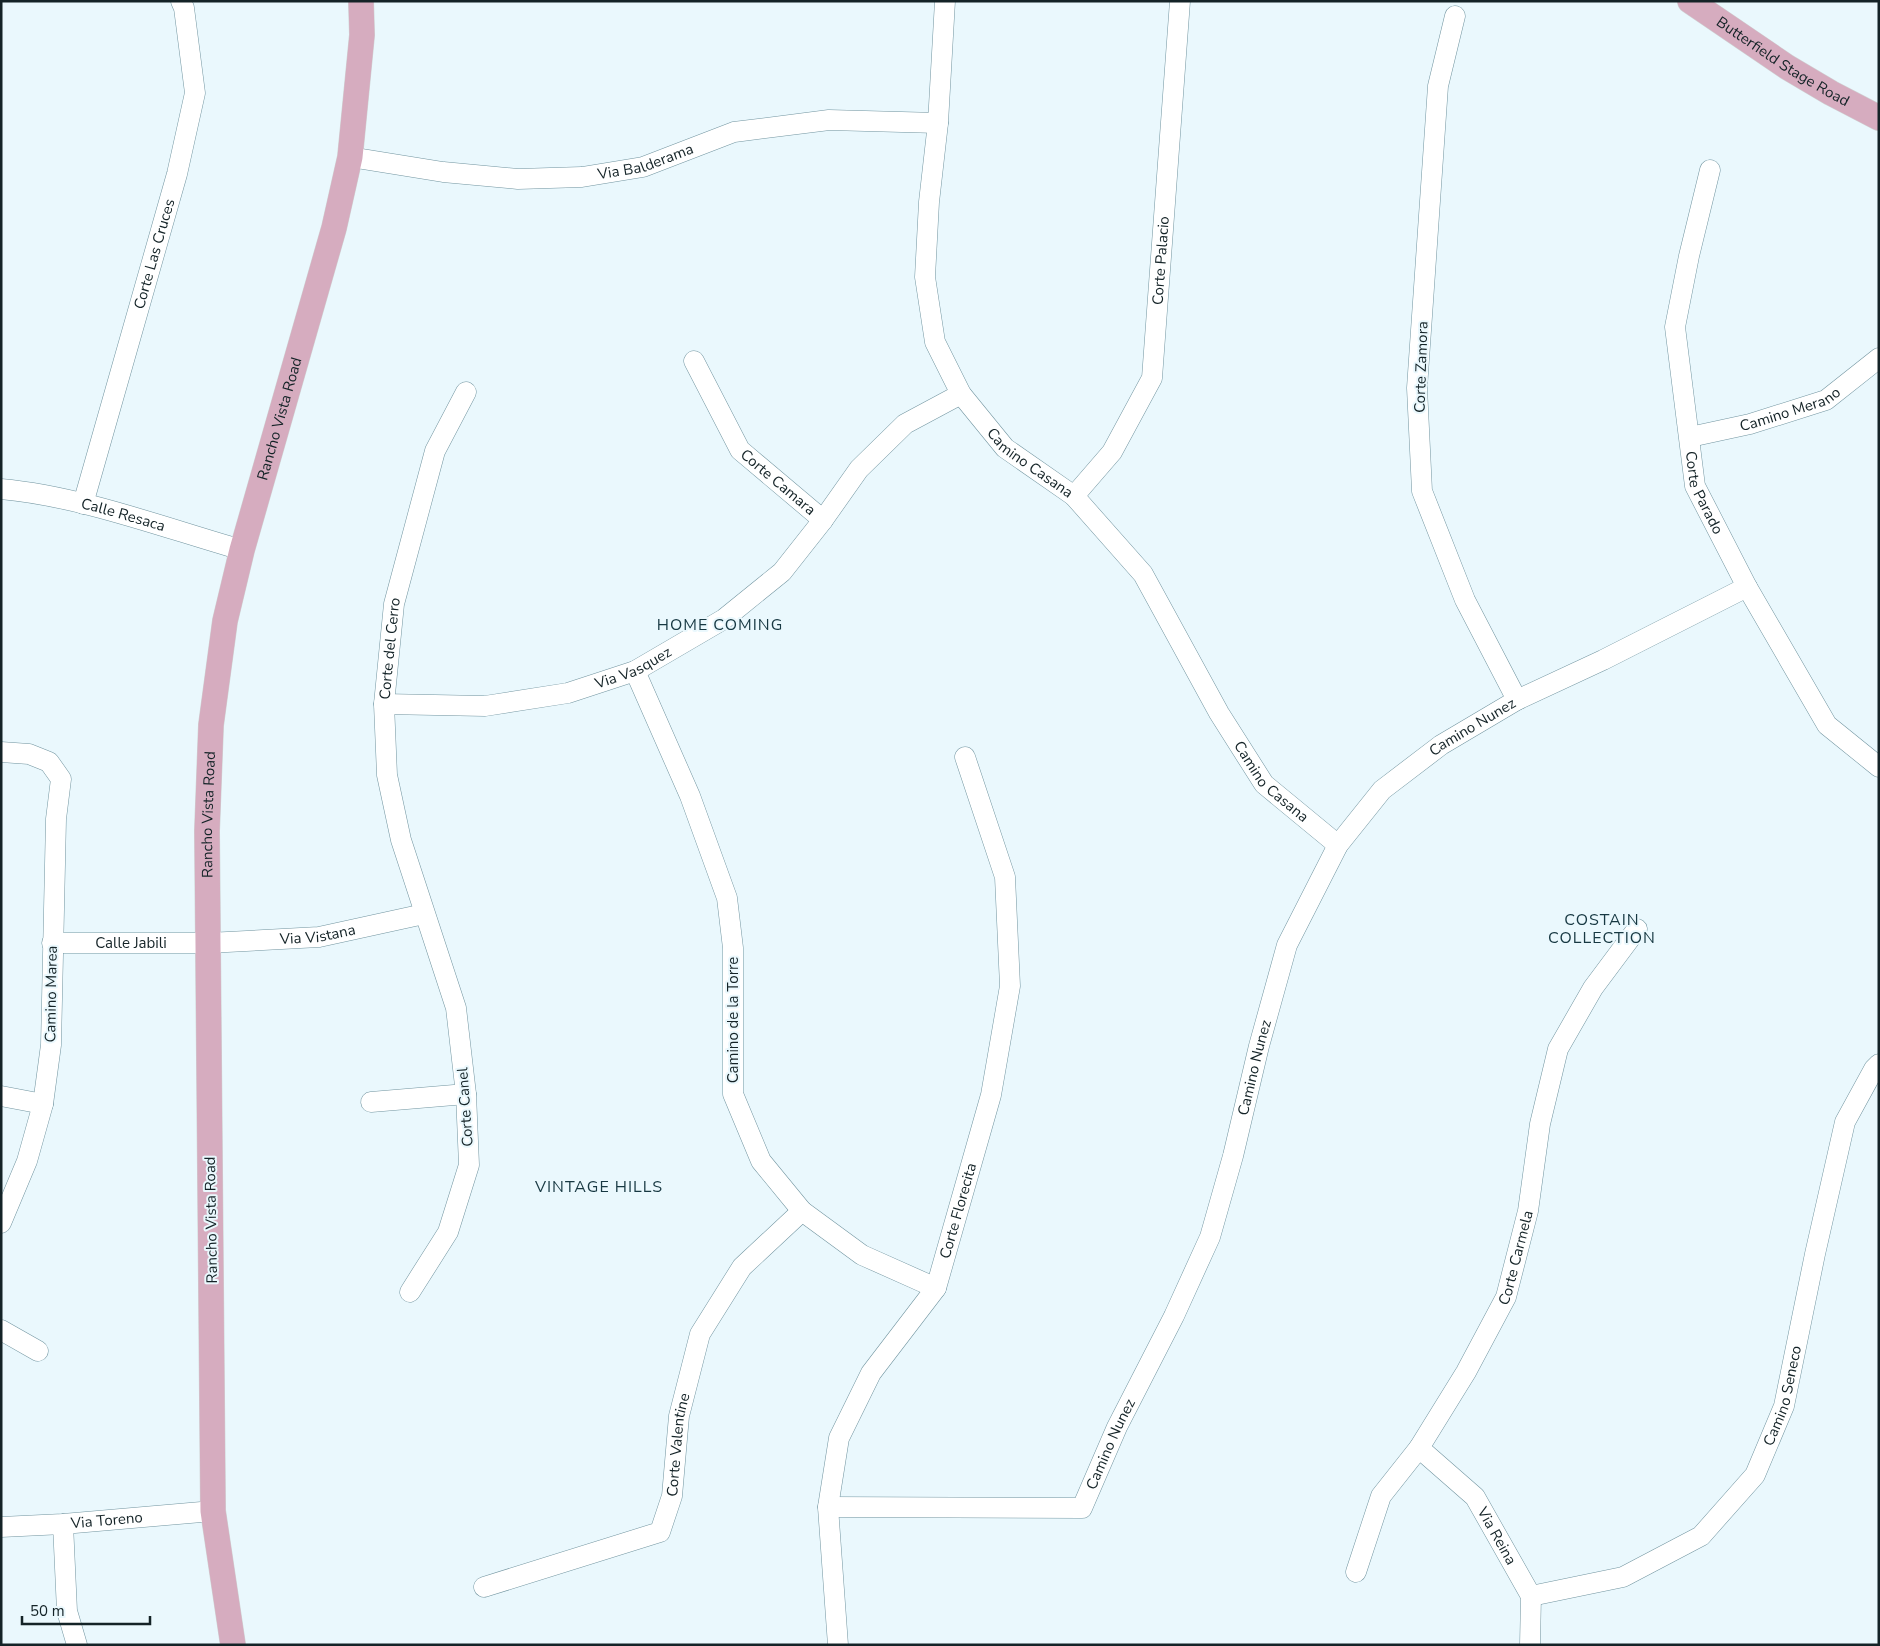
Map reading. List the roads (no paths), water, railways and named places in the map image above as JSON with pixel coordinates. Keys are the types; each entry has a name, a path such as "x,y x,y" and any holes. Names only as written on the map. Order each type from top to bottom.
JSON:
{"main road":[{"name":"Rancho Vista Road","path":"233,1645 213,1511 207,831 210,726 225,621 242,550 322,272 350,157 362,36 361,1"},
{"name":"Butterfield Stage Road","path":"1690,1 1787,67 1879,118"}],"street":[{"name":"Corte Las Cruces","path":"83,504 177,174 194,93 184,8 181,1"},
{"name":"Camino Casana","path":"945,1 938,123 929,202 925,277 935,342 961,394 1005,448 1074,496 1142,574 1219,713 1264,784 1338,845"},
{"name":"Corte Palacio","path":"1074,496 1112,452 1152,378 1180,1"},
{"name":"Corte Zamora","path":"1456,16 1438,86 1417,388 1422,491 1465,600 1517,700"},
{"name":"Via Balderama","path":"350,157 443,172 518,179 582,177 643,167 734,132 829,120 938,123"},
{"name":"Corte Parado","path":"1710,170 1689,256 1675,327 1696,486 1747,587 1827,725 1879,767"},
{"name":"Camino Merano","path":"1690,437 1750,424 1826,400 1879,358"},
{"name":"Corte Camara","path":"694,361 740,450 823,520"},
{"name":"Corte del Cerro","path":"424,914 401,840 386,775 384,704 394,604 435,451 466,392"},
{"name":"Via Vasquez","path":"384,704 485,706 568,693 635,671 724,619 782,572 823,520 859,469 905,424 961,394"},
{"name":"Calle Resaca","path":"1,489 21,491 83,504 242,550"},
{"name":"Camino Nunez","path":"828,1507 1082,1508 1117,1427 1174,1316 1210,1237 1233,1156 1259,1046 1287,945 1338,845 1382,790 1442,745 1517,700 1603,660 1747,587"},
{"name":"Camino de la Torre","path":"635,671 690,796 727,898 733,948 733,1094 761,1161 802,1211 862,1255 936,1288"},
{"name":"Camino Marea","path":"1,752 29,754 49,762 60,778 56,819 51,1045 43,1104 27,1161 1,1223"},
{"name":"Corte Florecita","path":"838,1645 828,1507 840,1438 871,1373 936,1288 992,1095 1010,986 1005,876 965,757"},
{"name":"Via Vistana","path":"208,943 319,937 424,914"},
{"name":"Corte Canel","path":"410,1292 448,1232 469,1165 466,1094 456,1008 424,914"},
{"name":"Corte Carmela","path":"1356,1572 1381,1496 1419,1448 1466,1372 1506,1298 1528,1211 1540,1124 1558,1049 1593,988 1637,928"},
{"name":"Calle Jabili","path":"52,943 208,943"},
{"name":"Camino Seneco","path":"1531,1596 1623,1577 1702,1536 1755,1475 1784,1406 1815,1254 1845,1122 1874,1069 1879,1064"},
{"path":"371,1102 466,1094"},
{"path":"1,1096 43,1104"},
{"name":"Corte Valentine","path":"484,1587 660,1532 672,1496 679,1416 700,1334 742,1267 802,1211"},
{"path":"1,1330 38,1351"},
{"name":"Via Reina","path":"1419,1448 1475,1497 1531,1596"},
{"name":"Via Toreno","path":"1,1527 63,1524 213,1511"},
{"path":"63,1524 67,1611 77,1645"},
{"path":"1530,1645 1531,1596"}],"district":[{"name":"HOME COMING","path":"720,624"},
{"name":"COSTAIN COLLECTION","path":"1602,928"},
{"name":"VINTAGE HILLS","path":"599,1186"}]}
